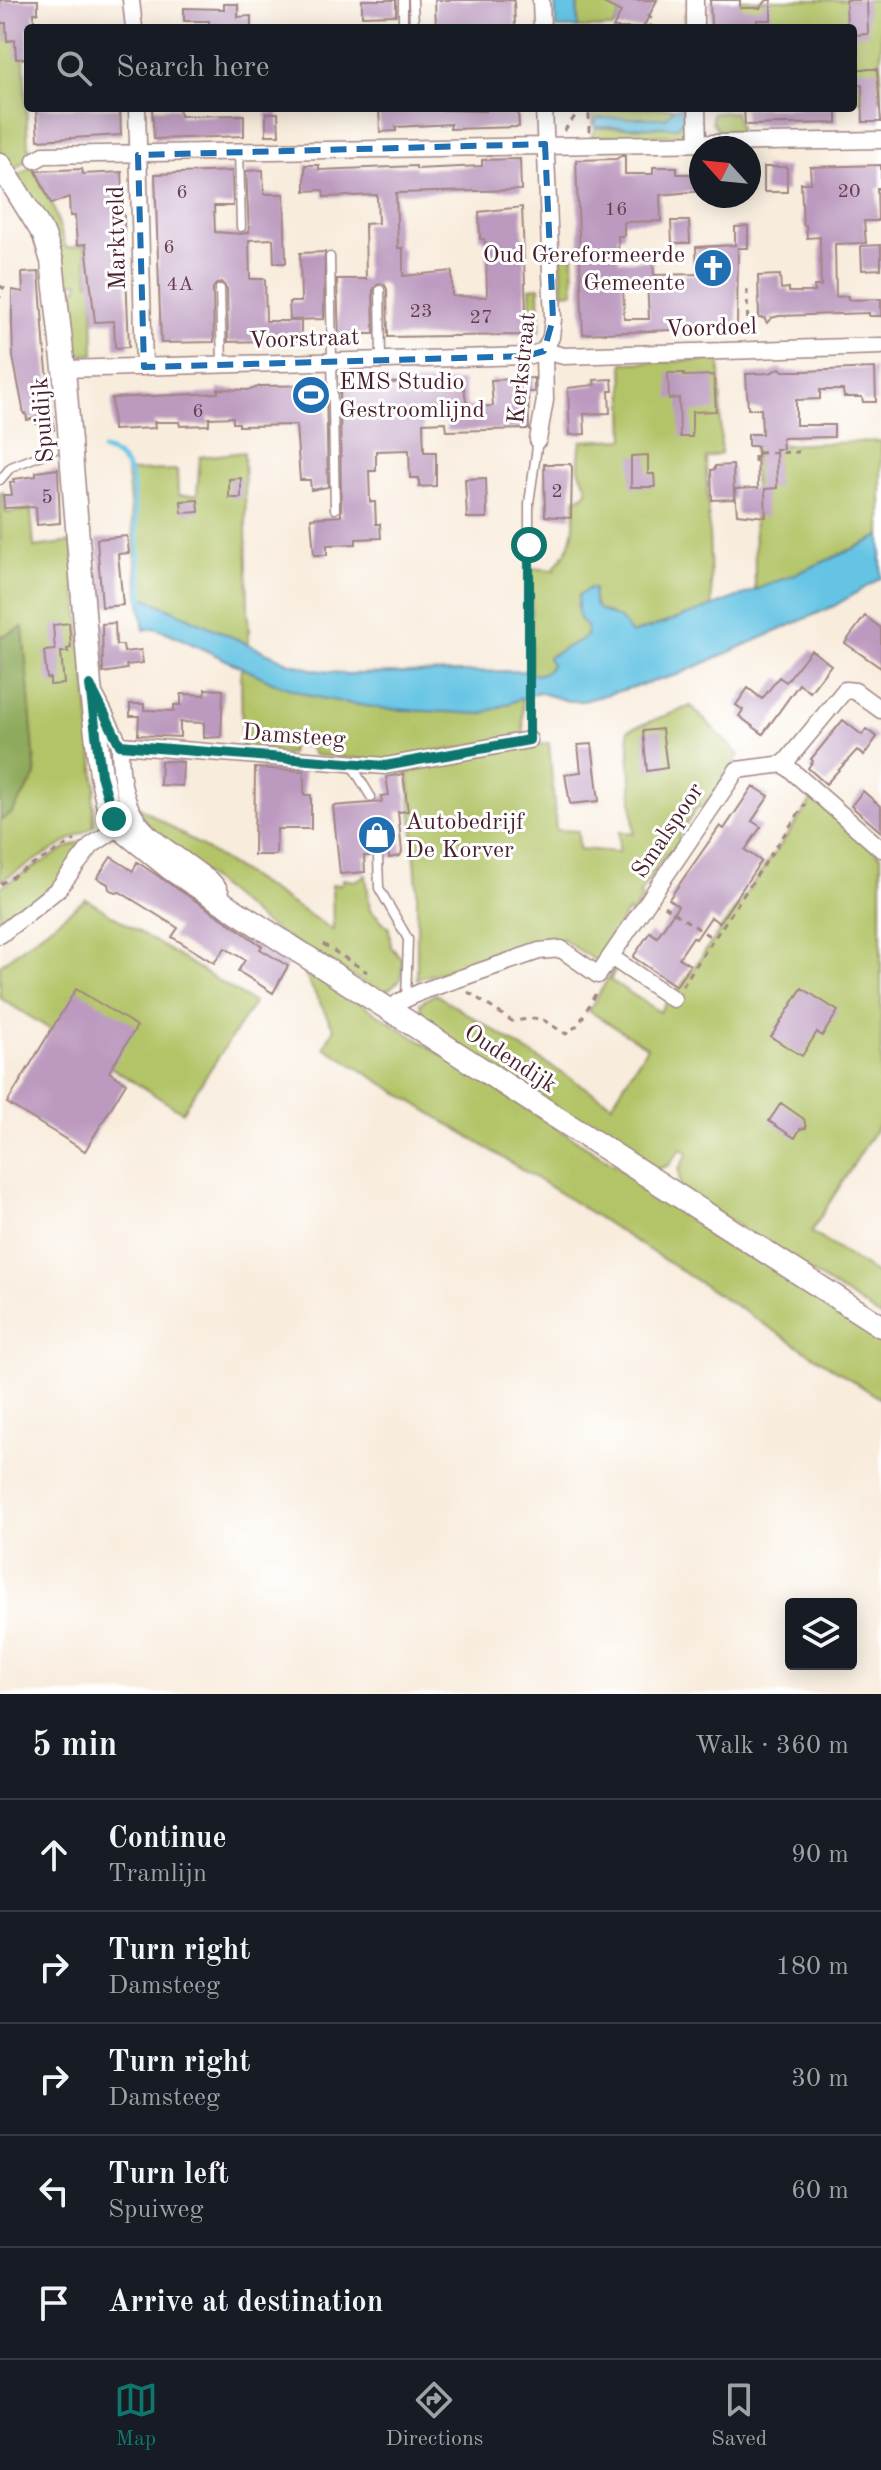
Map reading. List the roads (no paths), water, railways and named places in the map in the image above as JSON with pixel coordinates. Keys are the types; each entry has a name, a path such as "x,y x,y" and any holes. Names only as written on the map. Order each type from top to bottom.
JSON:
{"street":[{"path":"131,0 134,24"},
{"path":"541,0 542,24"},
{"path":"695,0 695,24"},
{"name":"Marktveld","path":"137,112 144,367"},
{"name":"Kerkstraat","path":"538,440 545,400 544,351 551,337 553,319 550,144 545,112"},
{"path":"697,112 698,136"},
{"path":"761,142 881,140"},
{"path":"35,160 44,155 689,143"},
{"name":"Spuidijk","path":"0,164 44,235 52,261 90,685 101,775 108,807 119,827"},
{"name":"Voordoel","path":"544,351 564,356 881,346"},
{"name":"Voorstraat","path":"64,369 527,356 544,351"},
{"path":"90,685 120,745 120,775 130,812 143,828 213,882 224,896 225,904"},
{"path":"881,710 855,691 845,690 784,764 881,849"},
{"name":"Damsteeg","path":"120,745 385,766 529,740"},
{"name":"Smalspoor","path":"399,1005 539,951 561,949 598,975 737,770 784,764"},
{"path":"0,935 58,889 92,845 119,827"},
{"name":"Oudendijk","path":"119,827 172,870 399,1005 881,1326"},
{"path":"611,957 673,999"}],"lane":[{"path":"403,0 403,24"},
{"path":"413,0 414,24"},
{"path":"239,152 241,227"},
{"path":"330,257 335,509"},
{"path":"220,289 222,365"},
{"path":"380,290 381,360"},
{"path":"529,545 529,503 538,440"},
{"path":"0,480 11,467 54,450"},
{"path":"350,763 371,797"},
{"path":"378,857 379,888 408,939 399,1005"}],"water":[{"path":"555,0 577,0 578,24 556,24"},
{"path":"671,112 684,112 685,118 677,127 595,127 597,118 666,118"},
{"path":"881,536 881,578 834,606 677,675 583,701 568,701 538,692 481,714 387,709 311,696 277,684 169,633 154,628 144,630 139,595 290,663 315,670 347,674 524,671 537,675 547,671 551,665 548,657 586,637 587,626 579,616 578,604 579,595 590,588 594,589 598,608 618,618 631,634 758,589"}],"waterway":[{"path":"103,450 122,460 132,480 143,602"}],"place":[{"name":"Oud Gereformeerde Gemeente","path":"713,268"},
{"name":"EMS Studio Gestroomlijnd","path":"311,395"},
{"name":"Autobedrijf De Korver","path":"377,835"}]}
